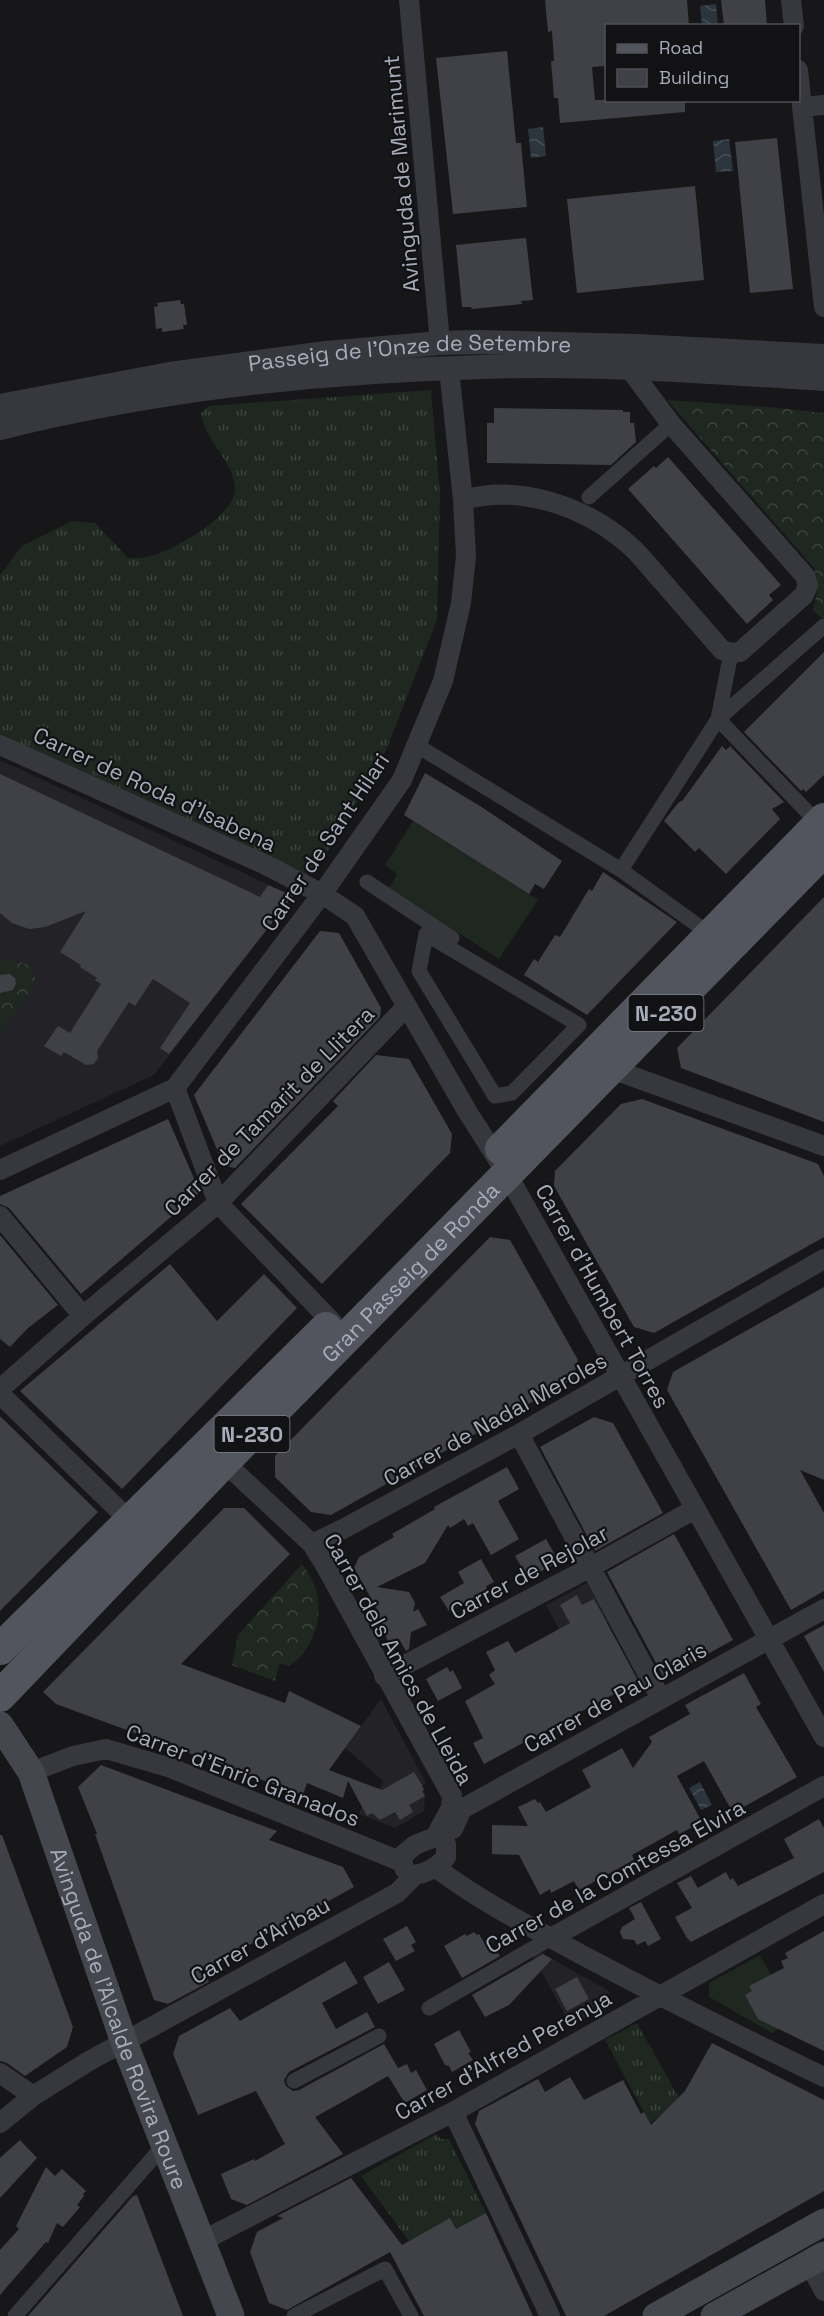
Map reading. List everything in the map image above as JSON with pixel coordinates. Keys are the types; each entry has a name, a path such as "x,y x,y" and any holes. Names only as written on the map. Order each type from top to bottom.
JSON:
{"main road":[{"name":"Gran Passeig de Ronda","path":"608,1056 711,935 820,845"},
{"name":"Gran Passeig de Ronda","path":"0,1696 224,1462 501,1165 820,845"},
{"name":"Gran Passeig de Ronda","path":"0,1650 332,1322 501,1165"},
{"name":"Avinguda de l'Alcalde Rovira Roure","path":"0,1725 31,1772 124,2042 231,2316"},
{"path":"656,2316 824,2222"},
{"path":"714,2316 816,2259"}],"street":[{"name":"Avinguda de Marimunt","path":"409,0 440,344"},
{"path":"791,0 794,24"},
{"path":"800,88 824,307"},
{"path":"802,107 824,105"},
{"name":"Passeig de l'Onze de Setembre","path":"0,406 170,374 326,353 440,344 480,342 636,346 824,356"},
{"name":"Passeig de l'Onze de Setembre","path":"0,428 150,397 260,382 482,367 628,368 824,379"},
{"path":"628,368 671,424 805,576 808,585 804,596 735,652 718,719"},
{"name":"Carrer de Sant Hilari","path":"0,1170 175,1088 322,894 402,780 443,681 453,646 461,603 466,556 463,500 449,369"},
{"path":"589,497 671,424"},
{"path":"463,500 489,494 512,494 546,501 594,519 630,545 722,651 735,652"},
{"path":"621,870 718,719 824,626"},
{"path":"718,719 820,845"},
{"name":"Carrer de Roda d'Isabena","path":"0,745 266,866 322,894"},
{"path":"416,746 621,870 711,935"},
{"path":"367,882 521,983 579,1025 608,1056 824,1146"},
{"name":"Carrer d'Humbert Torres","path":"322,894 356,916 470,1118 501,1165 824,1737"},
{"path":"426,934 447,946 579,1025 512,1093 495,1096 419,971 426,934"},
{"name":"Carrer de Tamarit de Llitera","path":"0,1389 218,1203 407,1006"},
{"path":"175,1088 218,1203 332,1322"},
{"path":"0,1216 83,1316"},
{"name":"Carrer de Nadal Meroles","path":"312,1544 519,1434 824,1259"},
{"path":"0,1394 130,1521"},
{"path":"519,1434 661,1699"},
{"name":"Carrer dels Amics de Lleida","path":"224,1462 312,1544 452,1796 451,1808 440,1840"},
{"name":"Carrer de Rejolar","path":"384,1676 589,1568 695,1509"},
{"name":"Carrer de Pau Claris","path":"440,1840 462,1809 824,1609"},
{"name":"Carrer d'Enric Granados","path":"31,1772 73,1756 106,1749 171,1768 409,1869"},
{"name":"Carrer de la Comtessa Elvira","path":"429,2008 824,1786"},
{"path":"409,1869 421,1875 446,1857 448,1853 440,1840"},
{"name":"Carrer d'Aribau","path":"0,2123 33,2096 124,2042 397,1893 409,1869 403,1855 406,1851 440,1840"},
{"path":"435,1867 467,1891 551,1938 659,1996 824,2077"},
{"name":"Carrer d'Alfred Perenya","path":"202,2241 453,2112 824,1904"},
{"path":"294,2081 379,2036"},
{"path":"0,2073 33,2096"},
{"path":"453,2112 550,2316"},
{"path":"15,2316 165,2144"},
{"path":"816,2259 824,2291"},
{"path":"294,2316 385,2269 411,2316"}],"shaded area":[{"path":"0,760 293,896 154,1075 0,1146"},
{"path":"587,1583 608,1622 567,1644 546,1605"},
{"path":"381,1699 426,1783 422,1786 425,1796 424,1811 395,1828 359,1814 364,1799 379,1791 383,1781 345,1748"},
{"path":"538,1951 609,1991 609,2004 571,2026 532,1954"}],"green space":[{"path":"431,390 440,495 437,620 387,748 333,844 305,878 0,736 0,575 22,546 72,521 95,523 128,558 142,558 174,546 203,529 226,508 233,497 235,487 229,468 204,423 201,413 209,406"},
{"path":"667,400 824,413 824,619 813,611 817,591 814,568"},
{"path":"413,821 538,900 499,959 389,888 397,874 385,865"},
{"path":"0,960 31,965 36,981 0,1034"},
{"path":"302,1564 315,1586 318,1604 317,1625 310,1644 289,1666 280,1663 275,1681 232,1665 238,1635"},
{"path":"760,1955 785,2000 761,1986 759,1981 749,1986 780,2028 772,2033 709,1997 709,1983"},
{"path":"637,2023 680,2100 650,2123 605,2040"},
{"path":"436,2134 441,2139 449,2139 486,2213 456,2229 450,2218 409,2241 361,2176"}],"water":[{"path":"716,4 718,24 702,24 700,6"},
{"path":"543,127 546,156 531,158 528,129"},
{"path":"729,139 733,171 716,172 713,141"},
{"path":"700,1782 712,1805 701,1810 689,1788"}],"building":[{"path":"545,0 687,0 689,24 605,24 605,66 592,67 595,100 685,102 685,112 560,123 558,98 554,98 551,61 554,61 552,31 548,32"},
{"path":"721,0 765,0 767,24 724,24"},
{"path":"507,51 516,143 521,143 527,207 453,214 436,58"},
{"path":"777,138 793,289 750,293 735,142"},
{"path":"695,186 704,280 577,293 567,199"},
{"path":"526,238 533,300 521,301 522,304 472,309 462,307 456,245"},
{"path":"180,300 181,304 184,304 187,325 183,325 184,329 162,332 162,328 156,329 154,307 158,306 157,303"},
{"path":"494,408 623,410 623,412 630,412 630,423 634,423 636,442 611,465 487,463 487,423 494,423"},
{"path":"668,457 781,585 769,595 773,600 747,624 628,489"},
{"path":"824,652 824,775 806,792 803,789 801,791 744,732"},
{"path":"722,746 726,750 730,746 784,802 772,809 780,819 726,874 699,848 695,852 664,821 683,800"},
{"path":"425,773 480,806 562,861 544,889 535,884 529,894 404,815"},
{"path":"0,774 260,897 268,885 293,896 169,1054 160,1048 190,1003 153,979 135,1006 129,1002 97,1051 98,1058 94,1064 86,1065 64,1052 61,1056 44,1046 58,1026 70,1033 101,984 95,980 97,978 80,967 81,965 60,952 86,911 45,927 29,929 12,923 0,913"},
{"path":"603,872 677,922 587,1015 524,975 534,959 538,962 555,935 560,937 589,889 592,891"},
{"path":"824,897 824,1122 681,1068 677,1048"},
{"path":"320,931 339,933 381,1008 380,1017 235,1168 224,1166 194,1095"},
{"path":"10,974 15,978 16,984 13,990 0,993 0,975"},
{"path":"376,1055 409,1059 452,1134 450,1153 322,1284 241,1204 338,1106 333,1101"},
{"path":"642,1099 818,1164 824,1176 824,1237 654,1333 634,1327 554,1186 555,1171 621,1104"},
{"path":"168,1119 200,1192 81,1294 9,1208 0,1204 0,1196"},
{"path":"0,1235 58,1305 28,1328 10,1347 0,1339"},
{"path":"490,1237 510,1240 578,1360 573,1379 331,1515 311,1512 275,1477 275,1456"},
{"path":"170,1264 217,1321 264,1274 297,1308 122,1489 20,1391"},
{"path":"824,1287 824,1480 800,1470 824,1513 824,1591 791,1610 667,1390 673,1372"},
{"path":"0,1416 98,1512 0,1611"},
{"path":"594,1417 613,1423 663,1513 595,1551 540,1447"},
{"path":"507,1467 519,1489 498,1501 519,1539 491,1555 473,1523 468,1526 464,1519 450,1528 448,1525 425,1563 377,1587 409,1592 415,1603 413,1612 418,1609 427,1625 411,1632 409,1649 406,1651 400,1641 391,1647 376,1616 380,1614 354,1568 359,1557 394,1537 392,1534 435,1509 434,1507"},
{"path":"224,1508 244,1508 290,1554 181,1664 285,1703 289,1691 361,1726 329,1770 382,1790 414,1772 422,1785 425,1796 409,1805 413,1812 400,1820 395,1812 380,1820 372,1813 367,1816 348,1781 343,1798 307,1783 303,1795 56,1704 43,1692"},
{"path":"674,1534 733,1640 664,1678 607,1572"},
{"path":"546,1539 559,1562 528,1578 515,1556"},
{"path":"481,1559 494,1582 486,1586 487,1590 449,1611 440,1597 464,1583 458,1572"},
{"path":"577,1595 582,1605 594,1599 641,1686 622,1696 620,1692 608,1697 484,1764 473,1743 483,1738 465,1701 495,1684 489,1675 495,1670 486,1652 508,1641 515,1653 570,1623 560,1605"},
{"path":"824,1625 824,1672 804,1636"},
{"path":"447,1667 450,1672 453,1670 462,1688 438,1701 426,1679"},
{"path":"744,1673 761,1704 756,1707 797,1777 733,1813 704,1761 677,1776 702,1822 679,1834 677,1830 632,1855 634,1860 579,1890 574,1881 551,1893 550,1889 540,1895 519,1855 492,1854 492,1825 528,1826 518,1807 535,1799 538,1803 540,1802 546,1812 591,1787 582,1770 622,1748 633,1768 652,1742 649,1737 690,1714 685,1705"},
{"path":"101,1765 277,1831 269,1840 343,1867 354,1887 202,1971 209,1982 168,2004 154,2000 95,1834 97,1834 78,1787"},
{"path":"819,1819 824,1828 824,1872 691,1942 687,1938 675,1917 692,1908 677,1883 691,1876 698,1888 726,1872 730,1880 733,1878 738,1886 794,1858 784,1839"},
{"path":"0,1835 2,1835 73,2027 67,2047 25,2076 7,2063 0,2061"},
{"path":"641,1902 661,1939 648,1946 645,1941 637,1945 634,1940 623,1939 620,1932 622,1927 635,1919 629,1908"},
{"path":"407,1926 416,1942 411,1945 415,1951 396,1961 383,1939"},
{"path":"824,1931 824,2051 758,2019 745,1995 752,1991 749,1986 784,1968 781,1961 788,1958 785,1953"},
{"path":"474,1932 479,1934 490,1953 496,1950 500,1956 462,1978 444,1946 465,1934 467,1936"},
{"path":"543,1954 552,1959 509,2005 485,2017 472,1995"},
{"path":"345,1961 358,1983 322,2003 336,2029 367,2012 375,2027 289,2072 284,2080 286,2086 293,2091 299,2090 384,2044 398,2068 407,2064 411,2073 416,2070 427,2090 405,2103 388,2076 315,2117 343,2154 247,2205 231,2199 221,2174 254,2159 255,2161 285,2144 256,2091 198,2115 173,2054 179,2036 230,2008 240,2021"},
{"path":"389,1962 405,1990 378,2004 363,1977"},
{"path":"577,1977 589,1999 567,2011 555,1989"},
{"path":"459,2030 473,2060 452,2072 449,2066 445,2065 434,2044"},
{"path":"712,2043 824,2100 824,2191 604,2316 566,2316 475,2124 479,2111 538,2079 545,2092 570,2077 584,2100 623,2080 641,2114 644,2112 651,2125 685,2091"},
{"path":"20,2140 37,2158 0,2198 0,2158"},
{"path":"46,2167 55,2176 62,2169 86,2191 77,2205 80,2207 63,2227 57,2223 48,2243 46,2242 0,2295 0,2250 19,2229 16,2226"},
{"path":"351,2178 402,2245 450,2218 456,2229 486,2213 533,2316 424,2316 390,2252 287,2310 269,2303 250,2252 257,2232 283,2218 277,2216"},
{"path":"137,2195 183,2316 28,2316 133,2196"}]}
